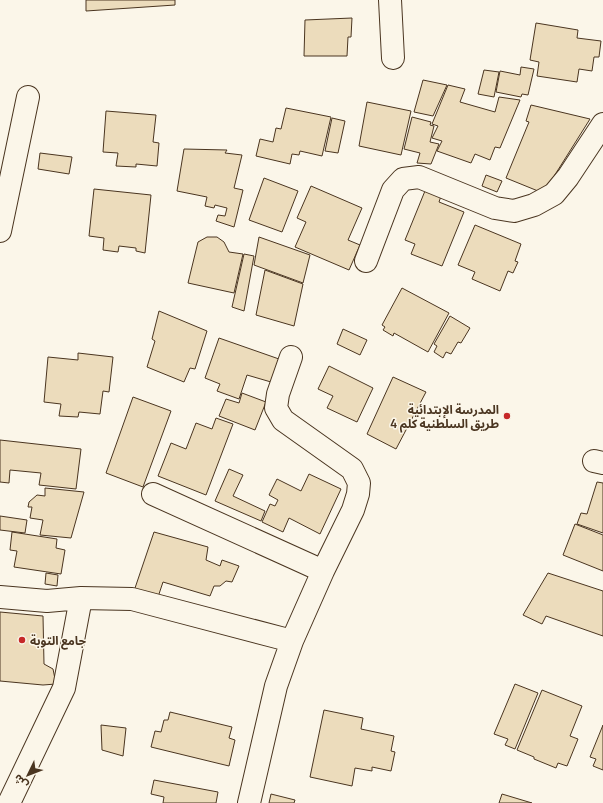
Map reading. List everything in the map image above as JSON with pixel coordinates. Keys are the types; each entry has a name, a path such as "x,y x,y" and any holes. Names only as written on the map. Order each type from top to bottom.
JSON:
{"street":[{"path":"390,0 393,58"},
{"path":"0,231 28,98"},
{"path":"366,261 393,190 403,179 419,177 494,208 514,211 534,205 554,194 568,177 603,124"},
{"path":"249,803 276,686 292,641 323,571 353,510 358,494 359,483 352,469 284,420 276,408 278,394 291,357"},
{"path":"153,494 323,571"},
{"path":"0,597 47,601 81,598 132,599 292,641"},
{"path":"9,803 64,688 81,598"}],"building":[{"path":"86,0 175,0 175,5 86,11"},
{"path":"352,18 351,37 348,37 347,56 304,56 305,20"},
{"path":"536,23 578,30 577,38 601,41 599,57 594,57 592,71 579,69 577,82 537,76 539,62 530,60"},
{"path":"521,67 534,69 528,95 522,94 521,97 496,92 500,71 520,75"},
{"path":"484,70 499,72 494,97 478,94"},
{"path":"423,80 447,85 433,116 414,112"},
{"path":"448,85 465,89 460,102 495,112 499,97 520,100 500,148 495,147 490,160 475,154 471,163 437,151 442,141 432,138 438,126 432,124"},
{"path":"367,102 411,111 401,155 359,146"},
{"path":"531,105 590,119 546,189 538,191 506,178 529,122 526,121"},
{"path":"286,108 331,117 322,156 300,151 299,155 292,154 290,164 256,156 260,139 273,142 276,128 281,129"},
{"path":"106,111 156,115 153,142 159,143 157,166 136,164 136,167 116,166 118,153 103,152"},
{"path":"412,117 431,122 430,125 434,126 430,142 439,144 431,164 417,163 420,153 404,149"},
{"path":"332,118 345,121 338,153 325,151"},
{"path":"184,149 227,150 225,153 242,155 234,188 243,190 234,227 216,221 218,215 225,216 227,208 215,205 214,208 205,206 207,197 177,191"},
{"path":"40,153 72,157 69,174 38,169"},
{"path":"486,175 502,181 497,192 482,186"},
{"path":"264,178 298,191 282,232 249,220"},
{"path":"311,186 362,208 348,240 360,245 349,270 295,247 306,222 297,218"},
{"path":"427,186 442,193 439,202 464,212 442,266 411,254 415,244 405,240"},
{"path":"94,189 151,195 145,253 136,251 136,248 119,246 118,252 103,250 104,238 89,236"},
{"path":"475,225 521,244 515,261 518,262 513,273 508,271 500,291 472,279 475,272 458,265"},
{"path":"207,237 217,237 224,242 229,252 243,254 234,293 188,283 198,242"},
{"path":"259,237 310,255 303,283 254,265"},
{"path":"244,254 254,256 244,311 232,307"},
{"path":"265,270 303,284 294,326 256,315"},
{"path":"402,288 449,313 428,352 394,333 393,336 383,330 385,327 382,325"},
{"path":"159,311 207,331 195,369 190,368 184,382 147,367 155,341 152,339"},
{"path":"450,316 470,328 461,343 458,342 451,354 446,352 443,358 434,352 437,346 434,344"},
{"path":"343,329 367,340 360,355 337,344"},
{"path":"219,338 279,359 271,382 247,375 239,399 217,391 220,384 205,378"},
{"path":"78,353 113,357 109,392 103,391 100,414 79,412 78,417 59,416 61,404 44,402 48,357 78,360"},
{"path":"329,366 373,388 357,422 327,408 333,396 318,389"},
{"path":"393,377 426,392 396,449 367,434"},
{"path":"242,393 266,402 255,430 219,416 226,399 239,403"},
{"path":"133,397 171,411 143,487 106,473"},
{"path":"216,418 233,424 206,495 158,476 171,443 186,449 196,423 212,429"},
{"path":"0,440 81,449 76,489 39,485 41,473 10,470 9,483 0,482"},
{"path":"229,469 243,475 233,496 265,511 261,521 215,501"},
{"path":"309,474 341,489 320,534 289,518 283,532 262,522 270,504 275,506 278,500 269,495 277,479 301,491"},
{"path":"597,482 603,483 603,533 577,524 581,513 587,514"},
{"path":"45,488 84,492 71,538 40,535 43,520 30,518 32,507 28,507 29,502 37,495 45,496"},
{"path":"0,516 27,520 25,533 0,530"},
{"path":"575,524 603,535 603,571 563,555"},
{"path":"12,532 57,539 56,548 65,550 61,574 14,567 17,551 10,550"},
{"path":"154,532 208,547 206,560 220,566 222,560 239,566 232,582 226,581 220,586 214,586 210,596 163,582 158,597 134,591"},
{"path":"46,573 58,575 57,586 45,584"},
{"path":"548,573 603,591 603,636 546,616 542,624 523,615"},
{"name":"جامع التوبة","path":"0,612 43,616 44,664 53,669 56,684 43,685 0,681"},
{"path":"515,684 538,693 515,749 505,745 508,739 494,734"},
{"path":"542,690 582,706 570,736 578,739 567,766 558,763 556,768 517,750"},
{"path":"324,710 363,718 361,729 394,736 391,751 395,752 391,771 372,767 372,771 355,768 352,786 310,777"},
{"path":"170,712 232,727 229,738 235,740 229,766 151,747 155,731 161,732 164,720 168,720"},
{"path":"101,725 126,728 123,756 102,750"},
{"path":"603,725 603,770 593,766 596,759 590,757"},
{"path":"154,780 218,792 216,803 163,803 164,797 151,794"},
{"path":"271,794 295,800 294,803 269,803"},
{"path":"502,794 532,803 499,803"}],"place":[{"name":"المدرسة الإبتدائية طريق السلطنية كلم 4","path":"507,416"},
{"name":"جامع التوبة","path":"22,640"}]}
